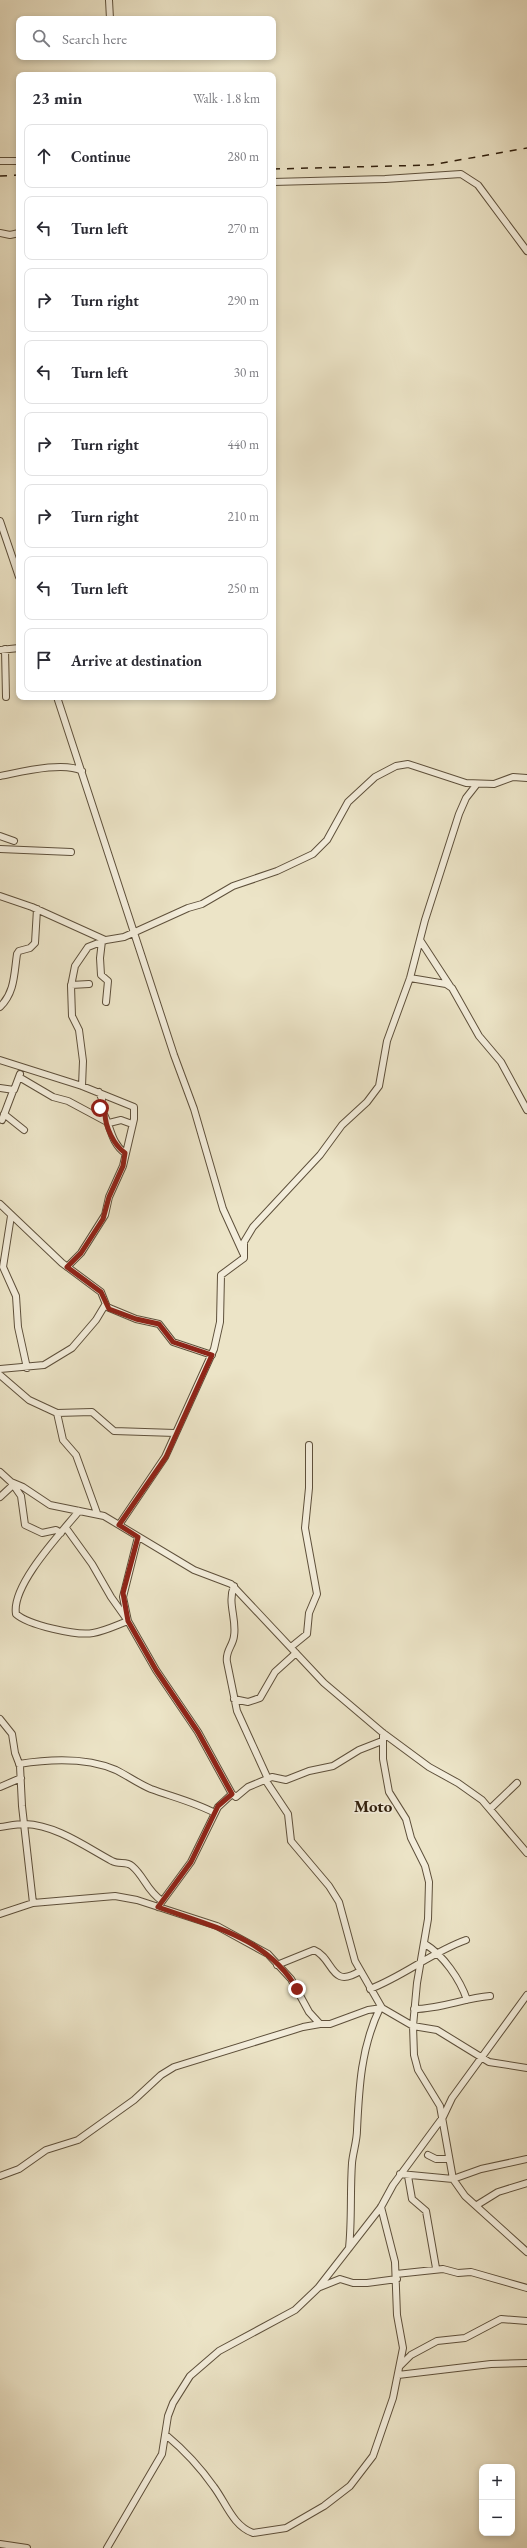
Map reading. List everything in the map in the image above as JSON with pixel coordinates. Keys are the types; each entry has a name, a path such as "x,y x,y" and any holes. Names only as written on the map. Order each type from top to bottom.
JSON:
{"street":[{"path":"109,0 110,16"},
{"path":"0,161 16,161"},
{"path":"276,182 385,179 462,174 478,185 527,251"},
{"path":"0,233 10,235 16,234"},
{"path":"0,521 16,568"},
{"path":"6,697 2,650 16,648"},
{"path":"59,700 134,933 194,1109 215,1187 245,1257"},
{"path":"82,1086 83,1062 79,1030 71,1012 71,985 73,972 82,954 91,945 134,933 188,908 202,904 233,886 277,871 314,854 327,840 348,802 373,778 392,768 408,764 458,781 477,784 497,784 512,777 527,778"},
{"path":"0,776 62,766 74,767 82,772"},
{"path":"245,1257 244,1242 253,1227 320,1155 342,1125 376,1091 381,1080 387,1041 410,978 420,940 461,810 477,784"},
{"path":"0,836 14,841"},
{"path":"0,849 71,852"},
{"path":"0,896 37,909 104,941"},
{"path":"0,1007 8,997 13,987 17,954 19,951 30,948 34,943 37,909"},
{"path":"420,940 463,1004 479,1036 499,1058 527,1110"},
{"path":"104,941 100,965 101,975 108,979 106,1002"},
{"path":"410,978 450,986"},
{"path":"71,985 89,984"},
{"path":"0,1060 82,1086 133,1106 132,1124 123,1166 109,1197 103,1219 81,1253 67,1267"},
{"path":"22,1068 3,1117 24,1130"},
{"path":"19,1077 53,1097 68,1101 110,1123 121,1120 132,1124"},
{"path":"0,1088 13,1091"},
{"path":"99,1092 102,1099 100,1108 105,1113 106,1121 116,1146 125,1153"},
{"path":"0,1204 11,1216 67,1267 101,1292 105,1305 132,1318 159,1324 173,1342 212,1355"},
{"path":"11,1216 3,1267 16,1296 18,1327 27,1368"},
{"path":"0,1246 5,1252"},
{"path":"119,1525 166,1457 175,1433 212,1355 219,1329 222,1275 245,1257"},
{"path":"0,1370 12,1366 27,1368 44,1365 72,1348 93,1324 105,1305"},
{"path":"0,1375 29,1400 57,1413 92,1412 114,1431 175,1433"},
{"path":"57,1413 63,1440 76,1455 97,1513"},
{"path":"291,1647 307,1634 309,1613 317,1594 305,1528 309,1488 309,1446"},
{"path":"0,1472 21,1496 26,1525 42,1533 56,1530 61,1533"},
{"path":"0,1497 12,1484"},
{"path":"12,1484 23,1487 50,1505 97,1513 194,1570 221,1579 234,1586 324,1682 382,1733 429,1767 458,1783 491,1808 527,1853"},
{"path":"80,1511 35,1563 17,1603 16,1614 37,1624 84,1634 102,1631 128,1621"},
{"path":"66,1528 92,1564 111,1597 128,1621 156,1670 198,1732 232,1794 236,1797 248,1787 275,1777 286,1780 315,1769 333,1766 360,1750 382,1741"},
{"path":"128,1621 123,1593 138,1537"},
{"path":"234,1586 231,1600 234,1637 226,1657 237,1711 267,1780 288,1814 291,1841 329,1886 339,1902 360,1971 381,2008 413,2026 437,2030 482,2059 493,2064 527,2068"},
{"path":"234,1699 248,1702 260,1698 275,1672 296,1653"},
{"path":"0,1719 12,1734 19,1764 32,1903"},
{"path":"382,1733 383,1759 389,1792 406,1819 412,1842 428,1874 429,1907 425,1944 420,1965 414,2009 413,2026 414,2055 418,2070 436,2096 443,2117 448,2159 453,2179 466,2196 477,2205 494,2224 527,2252"},
{"path":"19,1764 35,1761 49,1762 59,1760 103,1766 150,1788 191,1802 214,1813"},
{"path":"0,1787 21,1778"},
{"path":"491,1808 517,1783"},
{"path":"158,1907 191,1862 214,1813 222,1801 232,1794"},
{"path":"0,1827 24,1824 49,1830 70,1838 113,1862 130,1865 143,1877 148,1889 162,1901"},
{"path":"0,1914 32,1903 110,1896 127,1898 158,1907 226,1930 263,1950 291,1979 313,2017 320,2024"},
{"path":"370,1989 420,1965 439,1953 466,1940"},
{"path":"425,1944 439,1953 467,2000"},
{"path":"277,1965 314,1950 338,1976 347,1977 360,1971"},
{"path":"107,2548 162,2454 168,2416 172,2403 198,2367 219,2351 295,2310 318,2288 381,2207 400,2174 443,2117 452,2098 482,2059 497,2035 527,1995"},
{"path":"414,2009 448,2006 467,2000 490,1996"},
{"path":"0,2176 19,2169 46,2150 78,2140 134,2100 161,2075 174,2067 303,2027 330,2024 368,2010 381,2008"},
{"path":"348,2250 352,2223 352,2162 358,2132 358,2097 365,2050 381,2008"},
{"path":"428,2155 436,2159 448,2159"},
{"path":"400,2174 408,2176 453,2179 481,2169 527,2159"},
{"path":"408,2176 412,2199 426,2211 436,2268"},
{"path":"477,2205 498,2192 527,2183"},
{"path":"166,2435 186,2452 214,2487 235,2521 247,2531 261,2534 286,2528 324,2506 350,2486 367,2466 377,2445 398,2372 403,2341 397,2315 397,2276 389,2233 381,2207"},
{"path":"318,2288 340,2279 353,2283 367,2283 436,2268 458,2273 471,2272 527,2288"},
{"path":"398,2372 411,2355 432,2344 465,2338 501,2319 527,2321"},
{"path":"398,2372 491,2364 527,2363"},
{"path":"0,2544 27,2548"}],"railway":[{"path":"276,169 431,165 527,148"},
{"path":"0,176 16,175"}],"district":[{"name":"Moto","path":"373,1806"}],"route":[{"path":"100,1108 105,1113 106,1121 116,1146 125,1153 123,1166 111,1191 103,1219 81,1253 67,1267 97,1288 101,1292 105,1305 109,1309 132,1318 159,1324 173,1342 195,1351 212,1355 175,1433 166,1457 119,1525 138,1537 136,1551 123,1593 123,1601 128,1621 156,1670 189,1721 198,1732 210,1757 232,1794 218,1806 191,1862 171,1887 158,1907 217,1926 258,1947 268,1954 291,1979 297,1989"}]}
